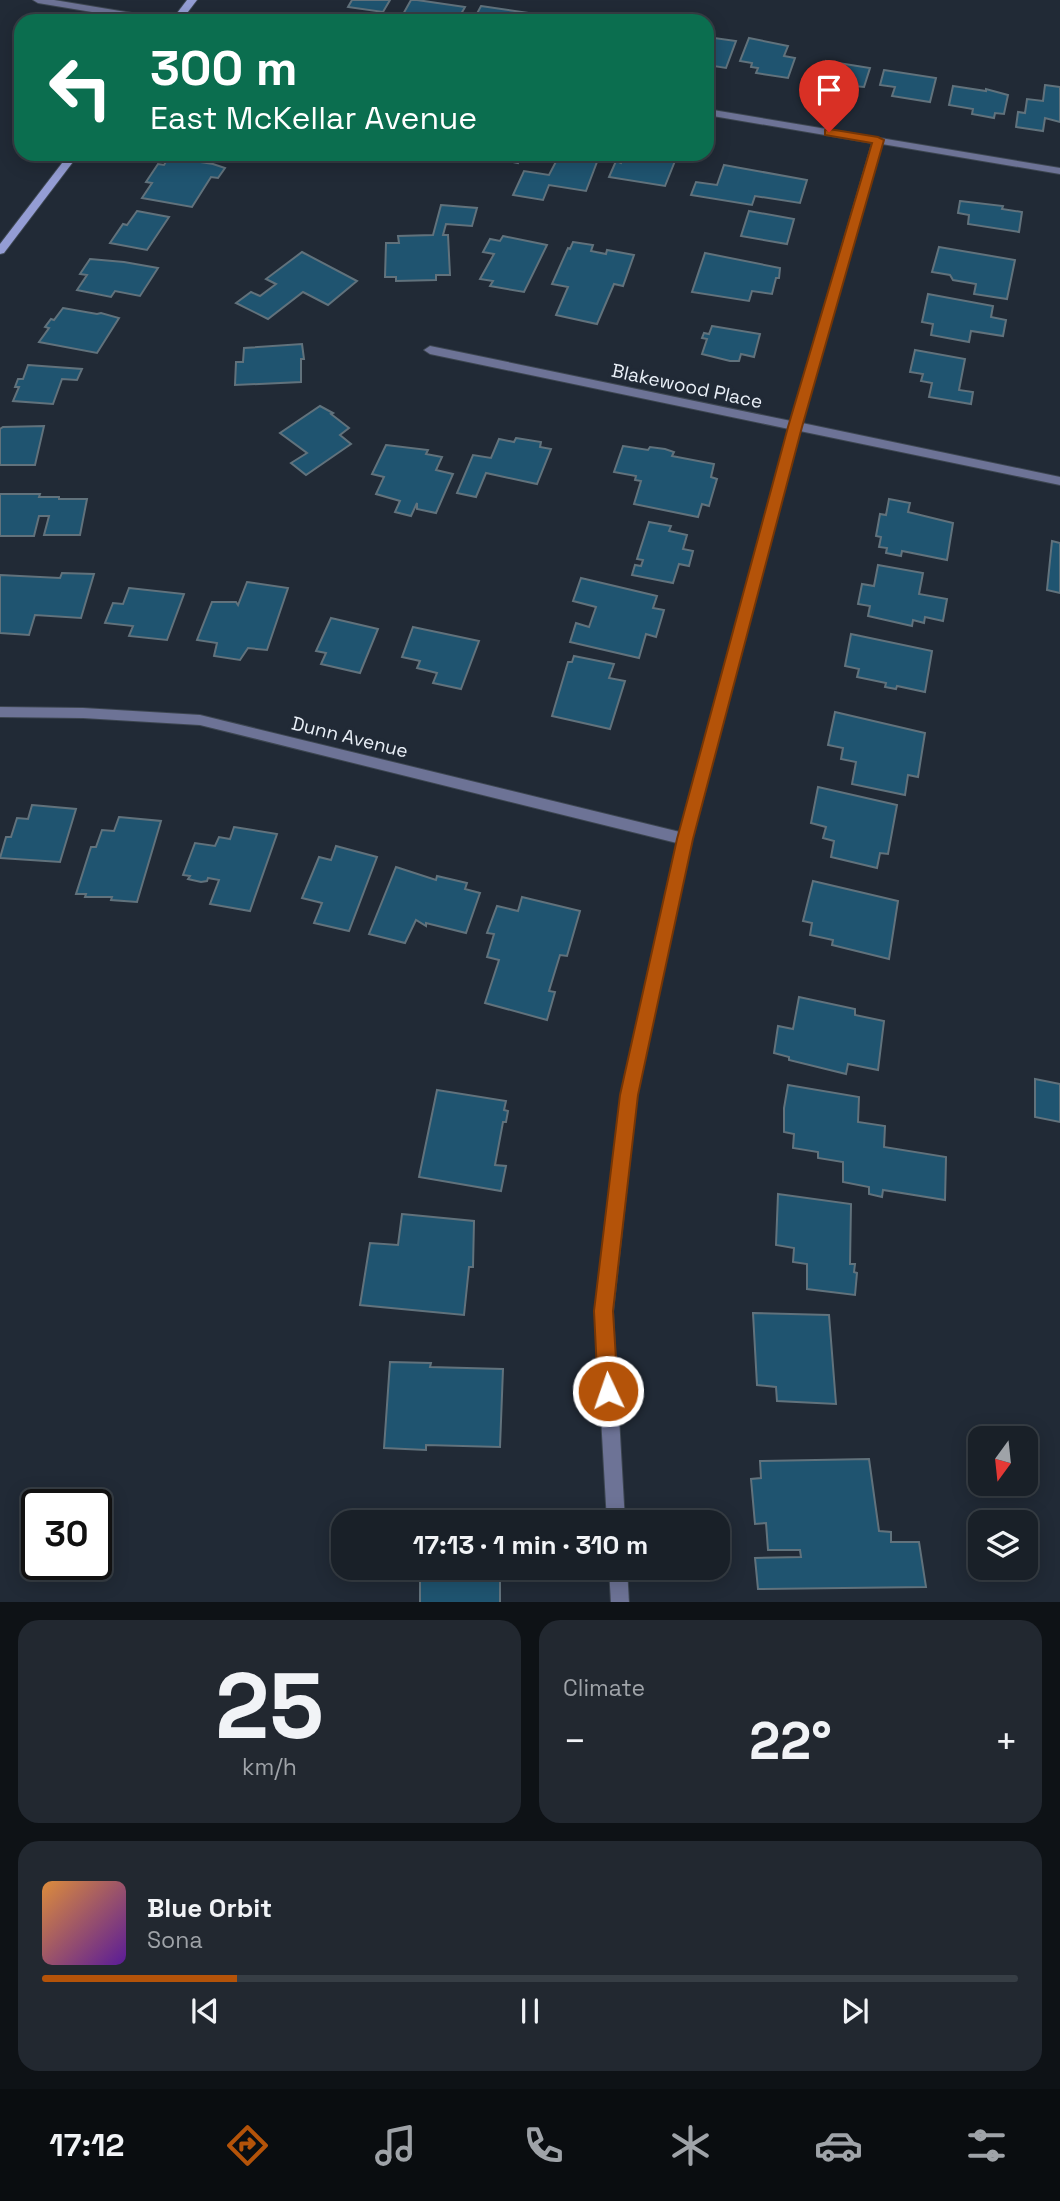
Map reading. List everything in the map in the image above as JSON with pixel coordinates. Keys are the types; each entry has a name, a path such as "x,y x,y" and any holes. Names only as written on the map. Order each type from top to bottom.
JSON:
{"street":[{"path":"38,0 121,14"},
{"path":"181,14 192,0"},
{"path":"714,113 1060,171"},
{"path":"615,1510 604,1311 629,1095 685,839 795,427 878,140"},
{"path":"0,251 69,161"},
{"name":"Blakewood Place","path":"430,350 1060,481"},
{"name":"Dunn Avenue","path":"0,712 83,713 200,720 685,839"},
{"path":"619,1580 620,1602"}],"building":[{"path":"352,0 390,0 383,12 348,7"},
{"path":"411,0 465,7 461,14 403,14"},
{"path":"481,6 529,13 528,14 477,14"},
{"path":"714,38 736,41 726,68 714,66"},
{"path":"749,38 788,46 784,56 795,58 788,78 756,73 758,68 751,67 752,63 740,61"},
{"path":"826,61 870,68 864,87 854,86 853,89 821,81"},
{"path":"884,70 936,78 930,102 892,96 895,87 880,85"},
{"path":"1045,85 1060,87 1060,122 1045,118 1043,131 1016,127 1018,112 1025,113 1027,99 1043,101"},
{"path":"953,86 986,89 1008,95 1004,114 995,113 994,118 972,114 973,109 949,105"},
{"path":"166,161 194,161 225,168 218,178 211,177 192,207 142,198 152,183 146,182 158,164 164,165"},
{"path":"556,161 597,161 586,191 549,185 543,200 513,195 524,171 549,175"},
{"path":"616,161 675,161 665,186 609,177"},
{"path":"724,165 807,180 800,203 755,196 752,205 691,195 696,182 717,185"},
{"path":"960,201 1003,206 1002,209 1022,212 1019,232 968,224 969,215 958,213"},
{"path":"441,205 477,208 472,226 446,224 443,235 448,235 450,275 436,275 436,280 396,281 396,277 385,277 386,243 399,243 398,236 433,235"},
{"path":"137,211 169,217 147,250 110,243 123,224 127,225"},
{"path":"749,211 794,219 787,244 741,236"},
{"path":"503,236 547,245 524,292 490,286 493,281 480,279 494,254 483,252 490,239 500,241"},
{"path":"573,242 593,245 591,251 606,254 607,250 634,255 623,286 614,284 597,324 556,315 568,287 552,284"},
{"path":"939,247 1015,260 1007,299 974,294 976,284 953,280 950,275 932,272"},
{"path":"302,252 357,281 328,305 303,292 268,319 236,303 251,292 260,296 276,284 266,279"},
{"path":"705,253 780,268 772,294 752,291 749,301 692,292"},
{"path":"90,259 158,268 140,296 115,291 111,297 77,290 87,275 80,274"},
{"path":"928,294 993,306 991,317 1006,320 1003,336 971,331 969,342 931,335 933,324 922,322"},
{"path":"63,308 119,318 97,353 39,342 49,328 45,327"},
{"path":"712,326 760,334 754,357 741,354 739,361 730,361 702,354 707,339 702,338 704,333 709,334"},
{"path":"302,344 304,359 301,359 301,382 235,385 236,362 243,362 244,348"},
{"path":"915,350 965,359 959,390 973,392 971,404 929,397 932,383 921,381 923,374 910,372"},
{"path":"28,365 82,369 77,380 62,379 53,404 13,401 19,387 15,387 18,379 23,379"},
{"path":"320,406 333,413 331,414 349,428 340,435 351,444 306,475 291,463 307,453 280,433"},
{"path":"44,426 35,465 0,465 0,429"},
{"path":"516,438 541,442 540,447 551,449 537,484 486,473 476,497 457,493 473,455 491,458 499,439 514,442"},
{"path":"386,445 428,450 426,454 442,457 436,470 453,474 436,513 417,509 417,503 411,516 395,512 400,501 376,494 384,477 372,474"},
{"path":"623,446 648,450 650,447 665,449 674,452 672,456 714,464 711,477 717,479 709,506 702,504 698,517 634,504 641,481 635,480 636,476 614,472"},
{"path":"0,494 40,494 39,497 87,499 80,535 44,535 49,516 39,516 34,536 0,536"},
{"path":"889,499 910,503 908,512 953,523 947,560 902,551 901,556 886,553 887,548 879,547 881,537 876,536 880,514 886,515"},
{"path":"649,522 671,526 669,531 687,535 683,549 693,551 689,566 679,564 673,583 632,575 635,565 641,566 643,560 637,559"},
{"path":"1052,541 1060,543 1060,593 1047,590"},
{"path":"878,565 923,573 919,594 947,599 943,621 925,617 924,623 913,620 912,626 868,616 870,606 858,604 862,584 874,586"},
{"path":"62,573 94,574 81,618 35,615 29,635 0,633 0,575 60,578"},
{"path":"581,578 657,596 653,608 664,610 656,637 646,634 639,658 570,642 576,623 589,627 596,607 573,601"},
{"path":"247,582 288,588 267,650 248,648 240,660 214,656 217,643 197,640 212,602 236,602 238,605"},
{"path":"129,588 184,594 167,640 129,636 133,626 105,623 113,603 123,604"},
{"path":"331,618 378,629 360,673 321,664 326,653 316,651"},
{"path":"413,627 479,641 461,689 433,683 437,673 417,668 420,661 402,657"},
{"path":"851,634 932,651 925,692 897,686 896,689 885,687 886,683 857,677 859,669 845,666"},
{"path":"574,656 614,664 609,678 625,681 610,729 552,716 568,662 572,662"},
{"path":"835,712 925,733 918,777 908,775 905,795 852,784 856,762 841,759 843,748 828,745"},
{"path":"818,787 897,805 888,854 880,853 877,868 831,857 834,841 823,838 826,827 811,823"},
{"path":"32,805 76,809 60,862 0,858 6,837 11,837 17,818 28,819"},
{"path":"119,817 161,821 137,902 76,894 91,847 96,847 102,830 114,831"},
{"path":"234,827 277,834 250,911 210,904 219,880 208,878 207,881 201,882 183,875 195,843 215,846 219,837 230,839"},
{"path":"336,846 377,857 349,931 314,923 322,903 302,898 319,857 331,860"},
{"path":"396,867 436,880 437,876 467,883 465,889 480,893 466,933 426,923 426,926 416,920 405,943 369,934"},
{"path":"813,881 898,901 889,959 832,945 833,940 810,935 812,923 803,921"},
{"path":"522,897 580,911 567,956 560,955 549,991 555,992 547,1020 485,1003 499,960 487,957 494,934 487,933 497,906 518,911"},
{"path":"799,997 855,1009 855,1015 884,1021 878,1070 848,1064 846,1074 789,1060 789,1057 774,1053 778,1026 793,1029"},
{"path":"1035,1079 1060,1084 1060,1122 1035,1117"},
{"path":"788,1085 859,1097 858,1122 885,1126 884,1147 946,1157 945,1200 883,1190 882,1197 869,1194 869,1187 843,1182 843,1162 818,1158 818,1152 793,1148 794,1134 784,1132"},
{"path":"437,1090 506,1101 504,1110 508,1111 506,1122 503,1122 495,1165 506,1166 501,1191 419,1177"},
{"path":"778,1194 851,1204 850,1264 855,1264 854,1272 857,1273 855,1295 807,1289 807,1264 793,1262 794,1248 776,1245"},
{"path":"402,1214 474,1221 473,1267 469,1267 464,1315 360,1305 370,1243 398,1245"},
{"path":"753,1313 829,1315 836,1404 777,1401 776,1387 757,1385"},
{"path":"390,1362 431,1363 430,1367 503,1369 500,1447 426,1445 426,1450 384,1448"},
{"path":"869,1459 879,1531 891,1532 891,1542 919,1542 926,1587 758,1589 755,1558 801,1557 800,1550 768,1550 766,1523 755,1524 751,1479 761,1478 760,1461"},
{"path":"420,1580 500,1580 500,1602 420,1602"}],"route":[{"path":"608,1391 604,1311 629,1095 685,839 795,427 878,140 829,132"}]}
